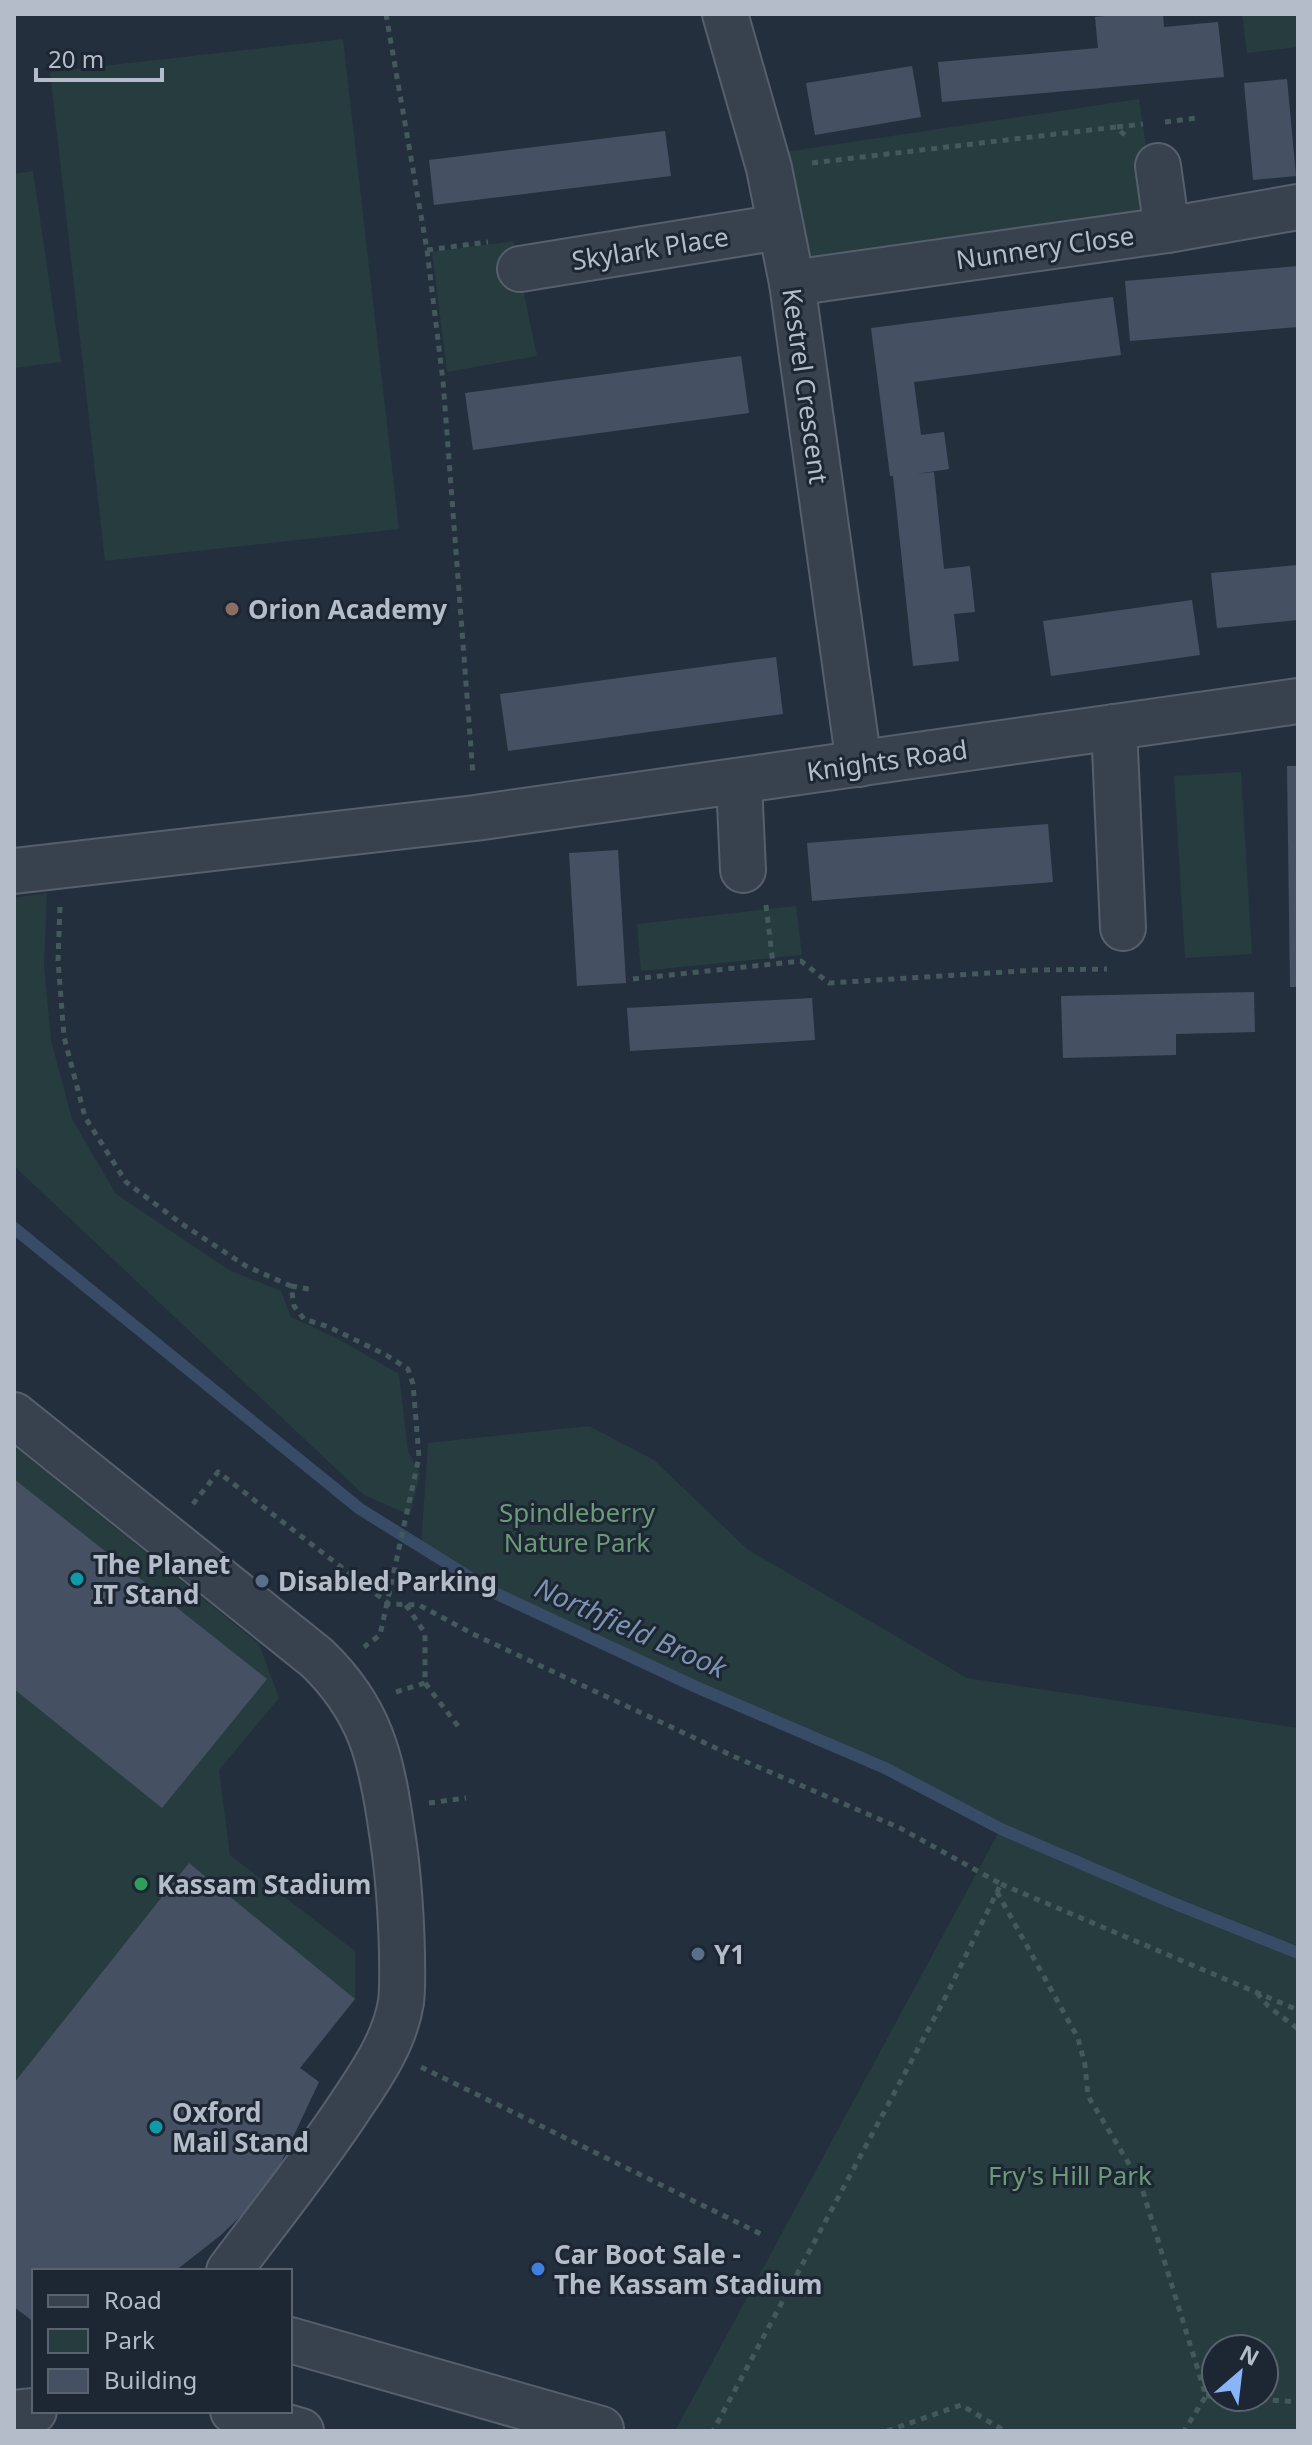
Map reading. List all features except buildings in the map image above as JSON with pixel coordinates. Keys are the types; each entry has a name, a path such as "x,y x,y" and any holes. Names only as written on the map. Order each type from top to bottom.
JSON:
{"street":[{"name":"Kestrel Crescent","path":"725,14 769,168 792,283 859,764"},
{"path":"1158,166 1167,230"},
{"name":"Nunnery Close","path":"792,283 1167,230 1298,207"},
{"name":"Skylark Place","path":"520,269 780,227"},
{"name":"Knights Road","path":"14,871 475,818 1298,701"},
{"path":"1114,727 1123,928"},
{"path":"739,782 743,870"},
{"path":"14,1415 317,1658 334,1674 356,1705 379,1758 395,1852 401,1928 401,2002 385,2048 368,2080 329,2139 231,2269"},
{"path":"292,2341 600,2431"},
{"path":"240,2413 301,2431"}],"path":[{"path":"386,14 427,250 441,366 475,818"},
{"path":"769,168 1116,127 1158,166"},
{"path":"59,866 58,960 64,1037 85,1117 126,1182 246,1266 291,1286 314,1290"},
{"path":"743,870 762,881 773,964"},
{"path":"633,979 801,961 829,983 1037,970"},
{"path":"291,1286 294,1306 304,1319 329,1327 386,1355 408,1369 413,1384 419,1457 380,1635"},
{"path":"218,1472 389,1604 419,1605 475,1635 735,1757 900,1828 1001,1884 1298,2010"},
{"path":"406,1604 425,1633 425,1683 458,1726"},
{"path":"713,2431 936,2015 1001,1884"},
{"path":"997,1891 1078,2038 1088,2096 1140,2182 1200,2377"},
{"path":"1257,1992 1268,2006 1298,2029"},
{"path":"385,2048 763,2235"},
{"path":"887,2431 961,2405 1005,2431"},
{"path":"1184,2431 1200,2406"}],"green space":[{"path":"1242,14 1298,14 1298,47 1247,53"},
{"path":"343,39 399,529 105,561 50,72"},
{"path":"1139,99 1156,217 800,273 778,153"},
{"path":"33,171 61,362 14,368 14,174"},
{"path":"513,241 537,356 447,372 432,252"},
{"path":"1241,772 1252,954 1185,958 1174,776"},
{"path":"47,893 44,966 51,1040 72,1119 116,1194 229,1270 281,1291 291,1317 338,1339 399,1374 408,1451 420,1474 410,1515 364,1495 14,1166 14,898"},
{"path":"796,906 802,955 641,971 637,924"},
{"name":"Fry's Hill Park","path":"589,1426 654,1460 747,1549 967,1678 1298,1728 1298,2431 675,2431 1000,1830 884,1768 696,1687 496,1593 421,1546 428,1443"},
{"name":"Kassam Stadium","path":"14,1446 259,1644 279,1698 219,1770 230,1855 355,1951 355,1999 300,2068 319,2082 277,2171 252,2205 221,2235 178,2269 32,2269 14,2307"}],"waterway":[{"name":"Northfield Brook","path":"14,1228 360,1509 495,1593 696,1687 885,1768 1001,1829 1298,1953"}],"place":[{"name":"Orion Academy","path":"232,609"},
{"name":"The Planet IT Stand","path":"77,1579"},
{"name":"Disabled Parking","path":"262,1581"},
{"name":"Kassam Stadium","path":"141,1884"},
{"name":"Y1","path":"698,1954"},
{"name":"Oxford Mail Stand","path":"156,2127"},
{"name":"Car Boot Sale - The Kassam Stadium","path":"538,2269"}],"park label":[{"name":"Spindleberry Nature Park","path":"577,1527"}]}
